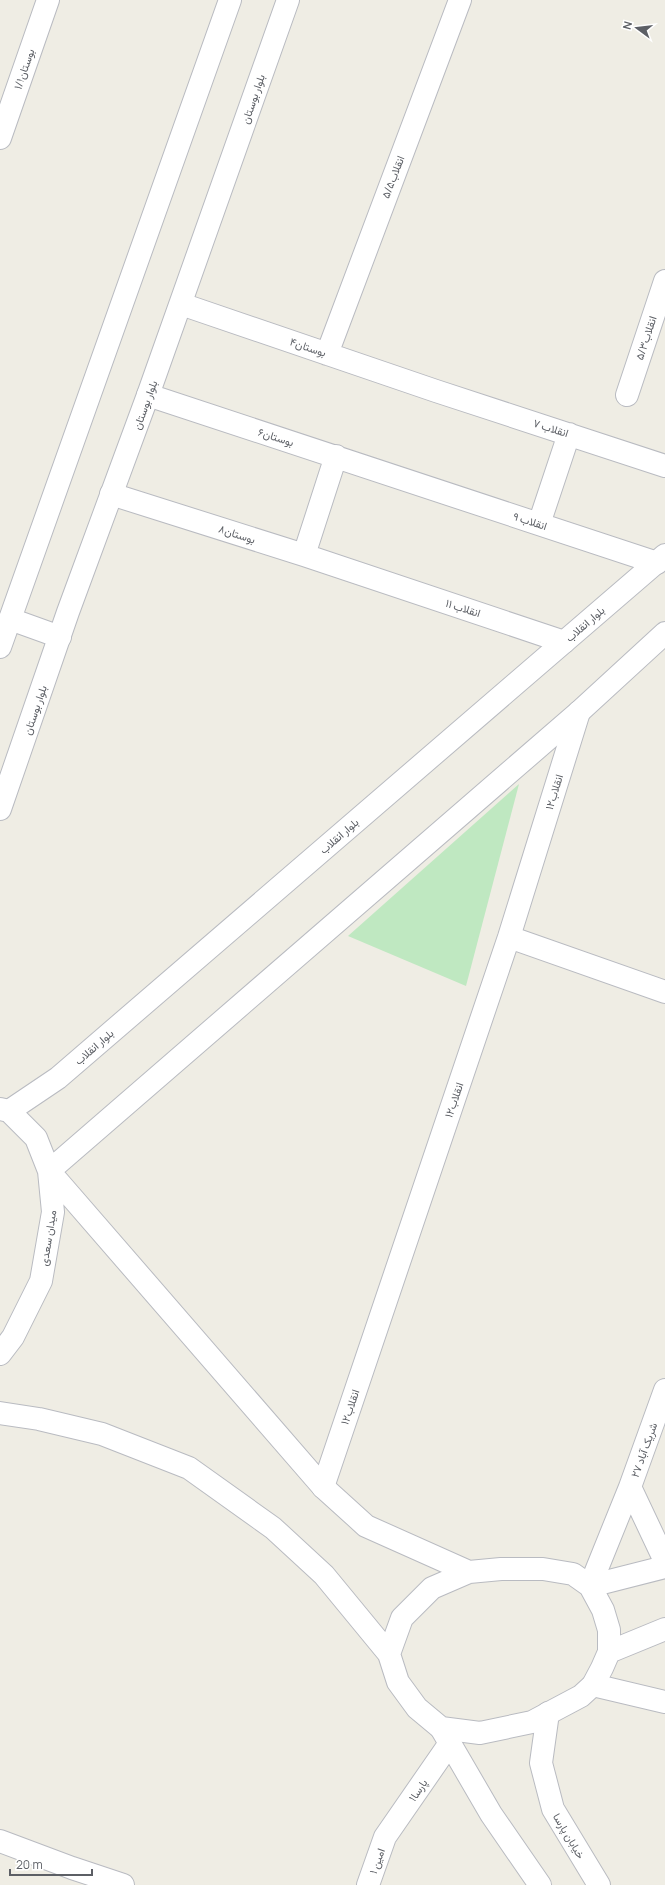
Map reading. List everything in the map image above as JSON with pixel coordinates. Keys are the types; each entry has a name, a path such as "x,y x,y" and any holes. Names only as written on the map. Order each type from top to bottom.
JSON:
{"street":[{"name":"بوستان۱/۱","path":"0,138 48,0"},
{"path":"0,647 230,0"},
{"name":"بلوار بوستان","path":"0,809 288,0"},
{"name":"انقلاب۵/۵","path":"327,354 460,0"},
{"name":"انقلاب۵/۳","path":"627,395 665,281"},
{"name":"بوستان۴","path":"180,304 436,391"},
{"name":"انقلاب ۷","path":"436,391 665,466"},
{"name":"بوستان۶","path":"148,395 403,479"},
{"path":"539,524 569,434"},
{"path":"304,555 336,456"},
{"name":"انقلاب ۹","path":"403,479 539,524 661,559"},
{"name":"بوستان۸","path":"111,494 362,574"},
{"name":"بلوار انقلاب","path":"5,1110 58,1078 661,559"},
{"name":"انقلاب ۱۱","path":"362,574 564,642"},
{"path":"10,619 60,637"},
{"path":"470,1572 366,1526 322,1487 49,1171 579,712 665,633"},
{"name":"انقلاب۱۲","path":"322,1487 509,937 579,712"},
{"path":"509,937 665,992"},
{"name":"میدان سعدی","path":"0,1354 13,1337 41,1281 53,1212 49,1171 36,1138 5,1110"},
{"name":"شریک آباد ۲۷","path":"590,1586 630,1487 665,1390"},
{"path":"0,1413 39,1418 102,1434 188,1468 273,1528 319,1569 389,1654 398,1682 417,1708 446,1735 491,1814 540,1885"},
{"path":"630,1487 665,1561"},
{"path":"590,1586 665,1567"},
{"path":"389,1654 402,1618 432,1588 470,1572 501,1569 543,1569 572,1574 590,1586 603,1610 609,1630 609,1652 593,1685 581,1696 532,1722 480,1733 446,1735"},
{"path":"609,1652 665,1629"},
{"path":"593,1685 665,1702"},
{"name":"خیابان پارسا","path":"548,1713 541,1762 553,1809 599,1885"},
{"name":"پارسا۱","path":"385,1837 446,1735"},
{"name":"امین ۱","path":"368,1885 385,1837"},
{"path":"0,1841 69,1877 124,1885"}],"green space":[{"path":"519,784 466,986 348,936"}]}
